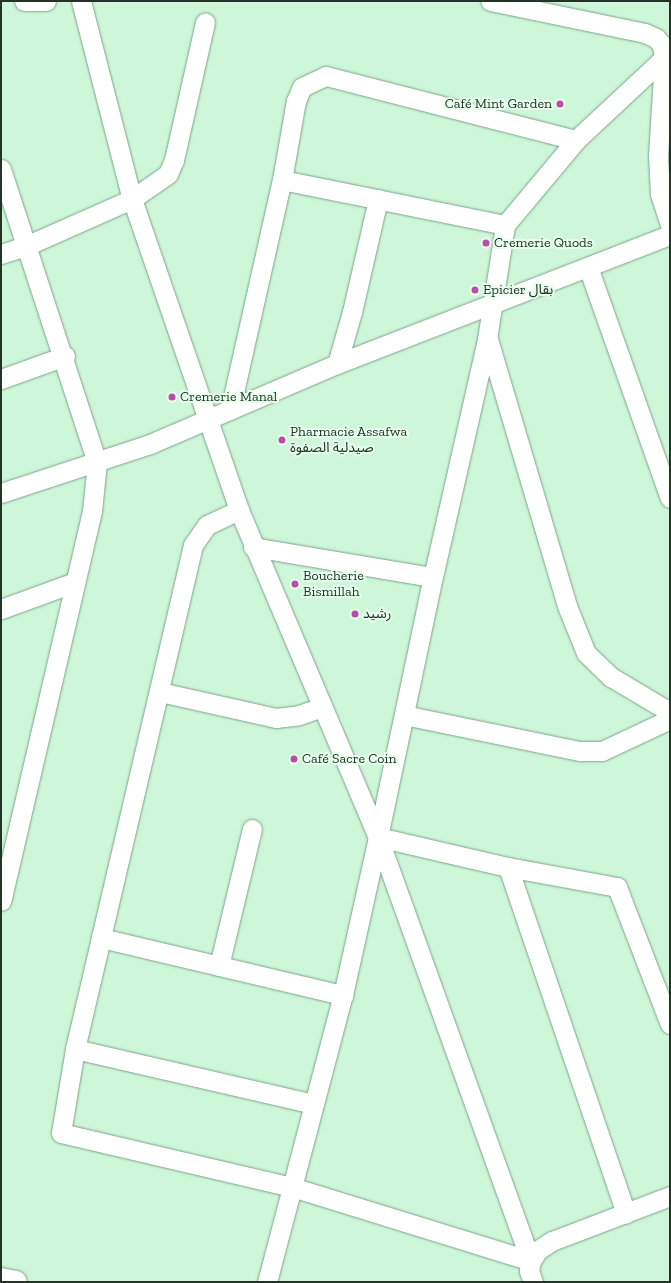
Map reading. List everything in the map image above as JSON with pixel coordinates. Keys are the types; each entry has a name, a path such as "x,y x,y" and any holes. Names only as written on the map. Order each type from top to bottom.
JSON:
{"main road":[{"path":"1,1279 16,1282"}],"street":[{"path":"24,1 46,1"},
{"path":"81,1 132,199 239,510 253,547 378,837 531,1261"},
{"path":"490,1 553,7 645,33 656,38 662,45 664,58 658,156 660,194 670,225"},
{"path":"1,254 28,245 132,199 168,174 174,160 205,22"},
{"path":"267,1282 343,995 404,715 432,577 488,339 492,304 505,225 576,140 664,58"},
{"path":"230,410 282,180 296,101 302,88 326,76 576,140"},
{"path":"1,169 65,356 97,462 92,511 1,901"},
{"path":"282,180 505,225"},
{"path":"336,364 352,312 378,199"},
{"path":"1,493 97,462 207,420 336,364 670,235"},
{"path":"588,267 670,498"},
{"path":"488,339 567,606 586,653 611,678 670,712"},
{"path":"1,379 65,356"},
{"path":"239,510 207,525 193,545 160,692 74,1049 61,1133 292,1186 531,1261"},
{"path":"253,547 432,577"},
{"path":"1,609 75,582"},
{"path":"160,692 276,718 299,715 322,707"},
{"path":"404,715 580,752 602,751 670,718"},
{"path":"219,966 252,829"},
{"path":"378,837 508,868 617,887 670,1024"},
{"path":"508,868 626,1213"},
{"path":"101,938 343,995"},
{"path":"74,1049 314,1104"},
{"path":"533,1282 529,1271 531,1261 538,1250 552,1241 670,1196"}],"place":[{"name":"Café Mint Garden","path":"560,104"},
{"name":"Cremerie Quods","path":"486,243"},
{"name":"Epicier بقال","path":"475,290"},
{"name":"Cremerie Manal","path":"172,397"},
{"name":"Pharmacie Assafwa صيدلية الصفوة","path":"282,440"},
{"name":"Boucherie Bismillah","path":"295,584"},
{"name":"رشيد","path":"355,614"},
{"name":"Café Sacre Coin","path":"294,759"}]}
